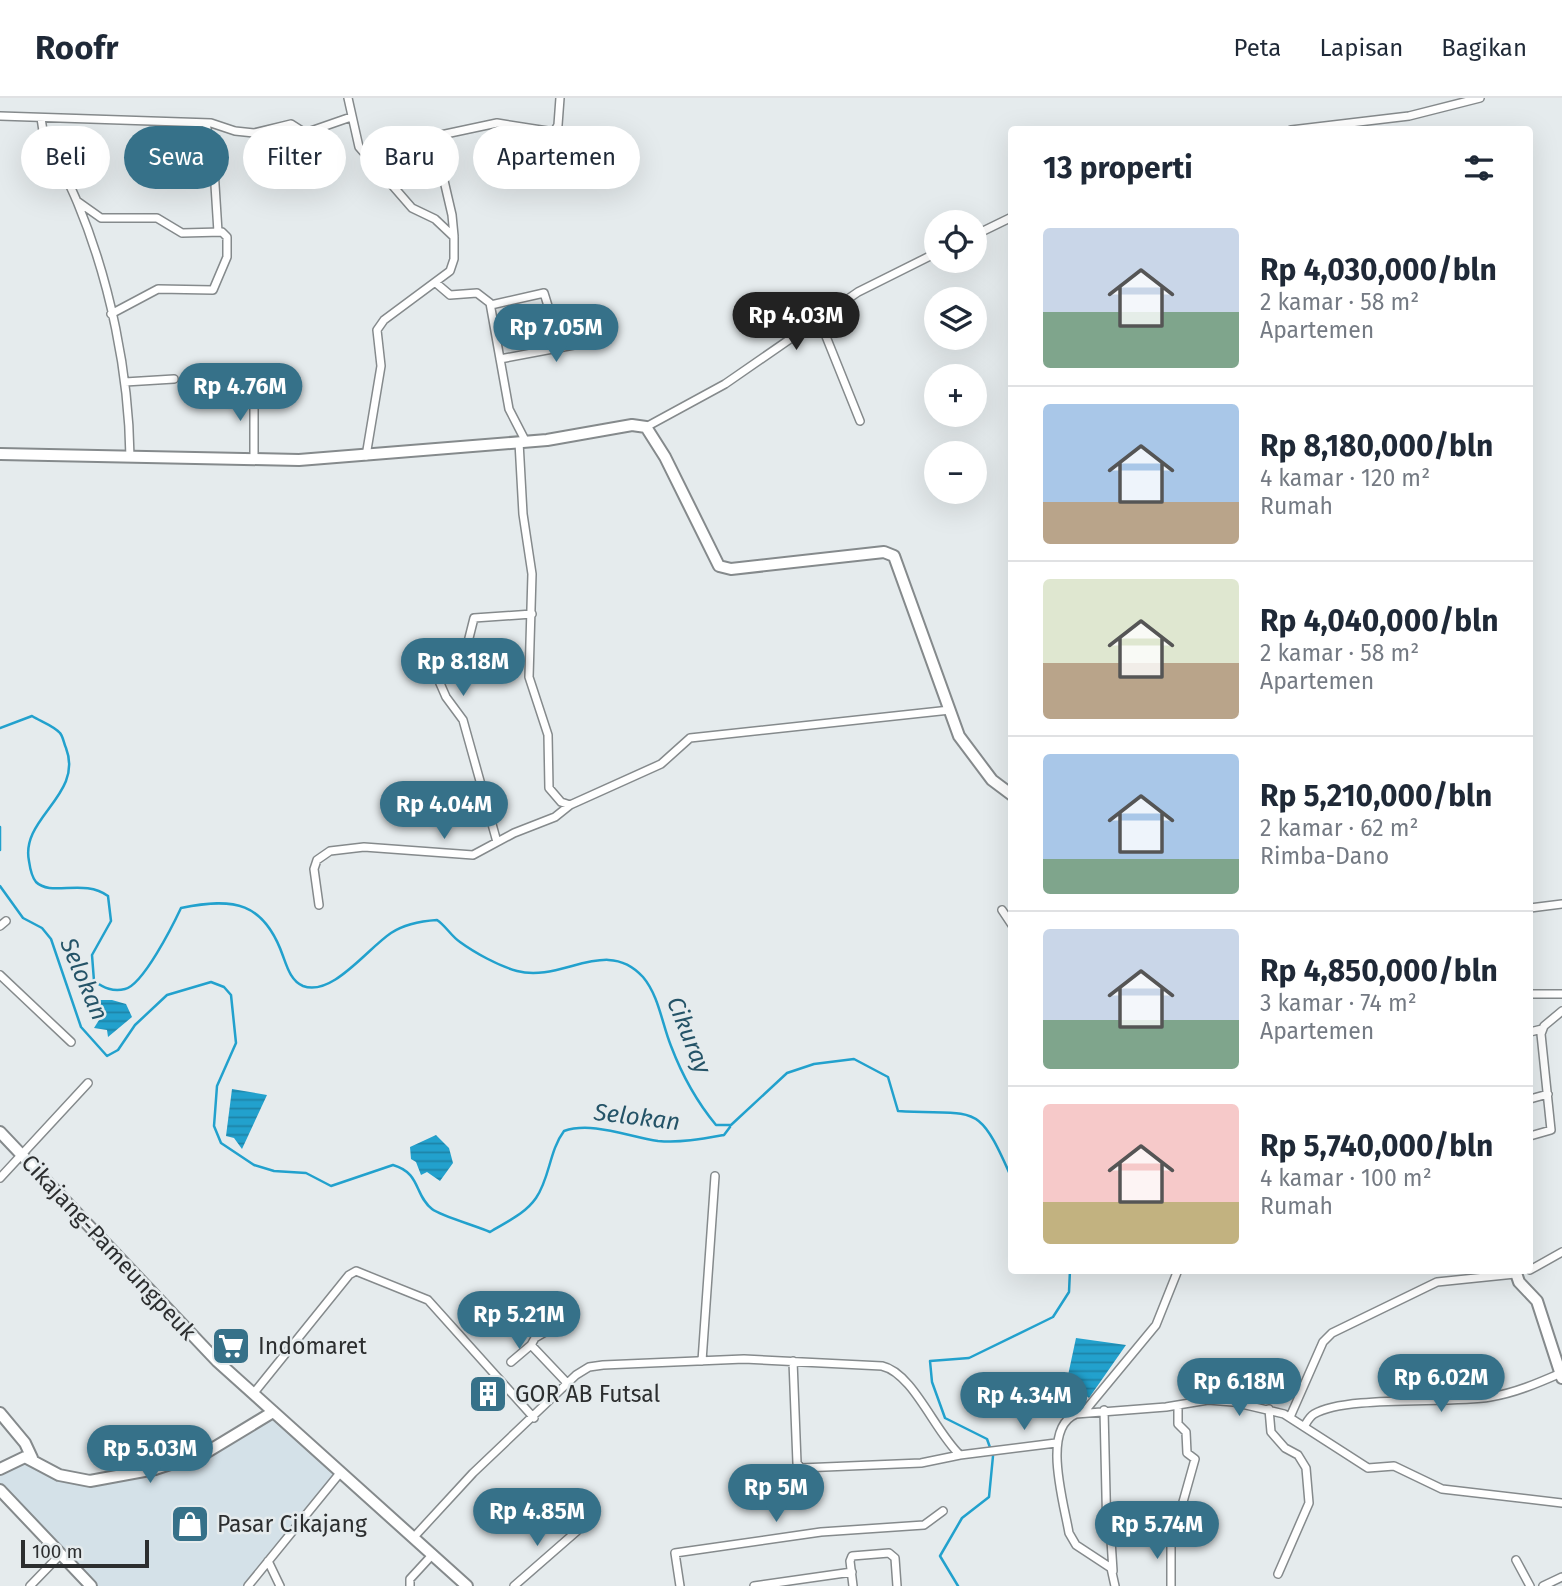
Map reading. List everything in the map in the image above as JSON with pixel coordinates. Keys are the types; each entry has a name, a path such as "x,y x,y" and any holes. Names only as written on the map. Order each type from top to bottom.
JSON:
{"street":[{"path":"348,98 361,149 412,208 437,220 454,237"},
{"path":"366,457 381,366 377,330 384,320 436,283 453,266 452,215 435,142 436,136 497,123 554,132 558,125 561,98"},
{"path":"1325,126 1409,116 1480,98"},
{"path":"0,116 206,123 254,133 291,124 305,133 351,117"},
{"path":"41,118 43,131 77,201 111,314 129,408 130,457"},
{"path":"206,123 214,169 218,232"},
{"path":"77,201 101,218 157,218 182,233 218,232 226,235 229,244 214,289 158,289 111,314"},
{"path":"987,229 1008,219"},
{"path":"0,454 254,459 366,457 523,442 632,425 646,427 725,384 858,292 924,259"},
{"path":"436,283 450,295 479,293 491,305 509,409 523,442 523,513 532,568 529,677 548,735 549,788 561,802 570,805"},
{"path":"491,305 544,293 561,348"},
{"path":"819,319 860,421"},
{"path":"500,359 606,339"},
{"path":"125,382 174,379"},
{"path":"254,388 254,459"},
{"path":"646,427 665,457 719,566 731,569 884,552 894,556 966,747 992,780 1008,792"},
{"path":"497,842 463,720 446,697 425,649 429,646 467,646 474,618 531,614"},
{"path":"319,905 314,869 317,860 330,851 363,847 469,856 555,817 570,805 666,762 690,738 950,710"},
{"path":"1533,908 1562,904"},
{"path":"1002,910 1008,919"},
{"path":"0,975 71,1042"},
{"path":"1533,993 1562,994 1562,1000"},
{"path":"1533,1032 1542,1030 1562,1011"},
{"path":"1533,1135 1551,1130 1542,1030"},
{"path":"0,1178 88,1083"},
{"path":"1533,1098 1548,1094"},
{"name":"Cikajang-Pameungpeuk","path":"0,1132 140,1282 253,1394 467,1586"},
{"path":"702,1361 715,1176"},
{"path":"1533,1268 1562,1252"},
{"path":"253,1394 349,1275 356,1271 428,1300 534,1418"},
{"path":"1084,1413 1156,1325 1176,1274"},
{"path":"1290,1417 1323,1342 1332,1333 1437,1282 1515,1274 1537,1301 1561,1375 1488,1398 1378,1403 1324,1410 1310,1416 1304,1427"},
{"path":"510,1362 531,1345 535,1338 559,1324"},
{"path":"531,1345 568,1384"},
{"path":"414,1537 473,1473 589,1367 744,1359 894,1369 946,1442 960,1455"},
{"path":"793,1361 797,1464 801,1468 921,1463 983,1450 1056,1443"},
{"path":"1113,1572 1070,1538 1056,1443 1067,1419 1084,1413 1208,1401 1269,1409 1290,1417 1365,1466 1394,1466 1438,1489 1562,1503"},
{"path":"1171,1586 1171,1536 1195,1459 1187,1453 1186,1432 1178,1424 1178,1406"},
{"path":"1269,1409 1271,1432 1303,1461 1310,1503 1278,1574"},
{"path":"1104,1410 1105,1506 1115,1586"},
{"path":"0,1469 26,1457 59,1475 90,1481 155,1469 207,1452 273,1412"},
{"path":"0,1413 25,1443 32,1458"},
{"path":"248,1586 340,1473"},
{"path":"0,1490 91,1586"},
{"path":"680,1586 676,1553 821,1532 924,1525 936,1519 943,1511"},
{"path":"514,1586 577,1531"},
{"path":"1111,1540 1171,1536"},
{"path":"853,1586 852,1556 892,1553 895,1558 897,1586"},
{"path":"410,1586 410,1579 433,1554"},
{"path":"30,1586 60,1555"},
{"path":"1516,1560 1530,1586"},
{"path":"268,1561 280,1586"},
{"path":"754,1586 813,1582 852,1572"},
{"path":"1543,1586 1562,1577"}],"shaded area":[{"name":"Pasar Cikajang","path":"273,1412 340,1473 248,1586 91,1586 0,1490 0,1470 25,1457 90,1481 207,1452"}],"water":[{"path":"92,1000 112,1000 126,1004 132,1017 108,1037 107,1030 94,1028 99,1020"},
{"path":"232,1089 267,1095 242,1149 234,1138 226,1136"},
{"path":"436,1135 449,1148 453,1163 440,1181 427,1172 421,1175 416,1162 411,1159 410,1147"},
{"path":"1076,1338 1126,1345 1089,1398 1067,1380"}],"waterway":[{"name":"Cikuray","path":"0,728 32,716 54,728 62,736 69,765 67,779 34,832 29,846 29,861 34,880 42,886 89,888 108,896 111,921 92,955 94,981 105,987 125,989 140,977 157,953 181,908 217,903 232,904 256,914 275,938 292,977 299,984 314,988 326,985 349,970 396,930 437,920 457,940 495,963 517,971 550,971 599,960 614,960 629,965 643,977 657,1001 680,1067 696,1098 716,1125 731,1125 787,1073 814,1064 854,1059 888,1077 898,1111 960,1114 972,1117 982,1124 991,1135 1008,1170"},
{"name":"Selokan","path":"0,827 0,850"},
{"name":"Selokan","path":"0,886 23,918 42,928 51,939 81,1027 107,1056 118,1050 135,1025 167,995 211,982 224,987 231,995 236,1043 217,1086 214,1126 221,1143 254,1165 274,1171 306,1173 331,1186 393,1165 408,1173 432,1209 490,1232 532,1204 541,1190 555,1147 564,1131 575,1128 598,1129 658,1141 675,1141 724,1135 730,1127"},
{"name":"Cikuray","path":"958,1586 940,1556 962,1518 989,1497 993,1456 987,1439 945,1418 932,1382 930,1361 969,1358 1053,1317 1069,1292 1070,1274"}],"place":[{"name":"Indomaret","path":"231,1346"},
{"name":"GOR AB Futsal","path":"488,1394"},
{"name":"Pasar Cikajang","path":"190,1524"}]}
